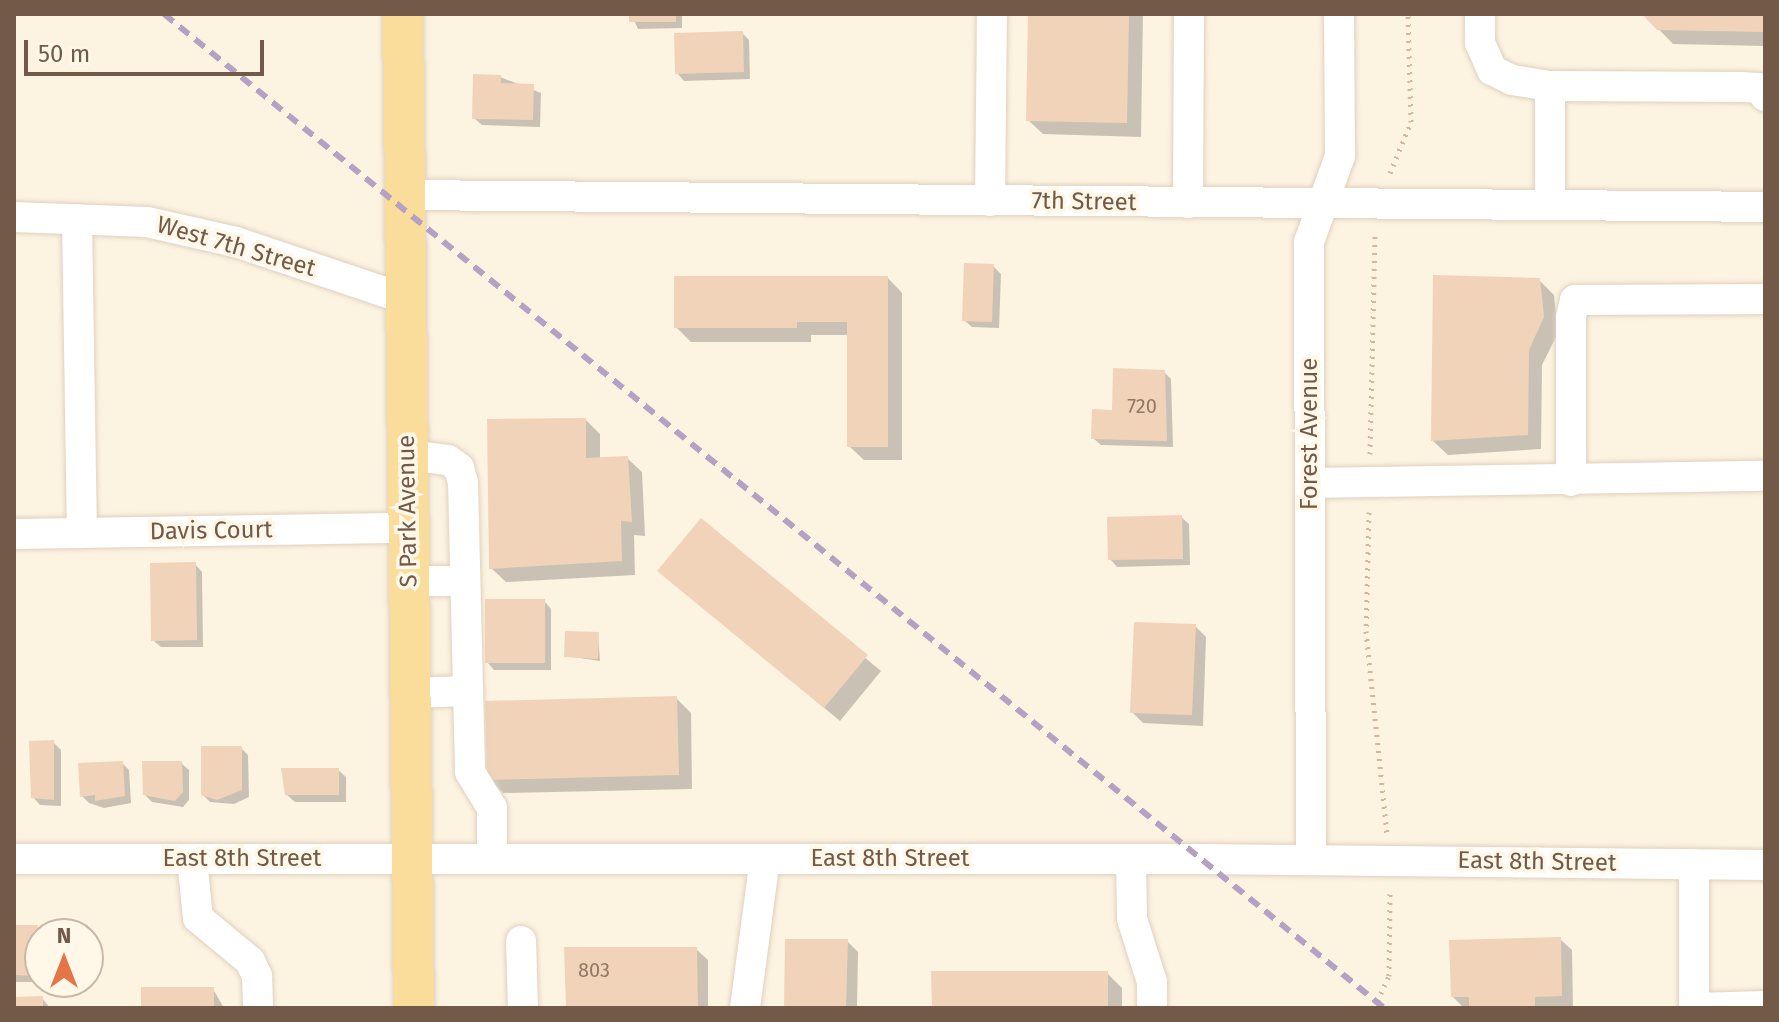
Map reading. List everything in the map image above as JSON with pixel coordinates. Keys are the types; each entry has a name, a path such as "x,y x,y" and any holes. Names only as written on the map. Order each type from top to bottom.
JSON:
{"main road":[{"name":"S Park Avenue","path":"403,14 402,195 414,1008"}],"street":[{"path":"990,201 992,14"},
{"path":"1188,203 1189,14"},
{"name":"Forest Avenue","path":"1311,860 1309,242 1340,156 1339,14"},
{"path":"1480,14 1480,43 1492,70 1512,80 1550,86 1759,88 1765,96"},
{"path":"1550,86 1550,205"},
{"name":"7th Street","path":"402,195 1765,207"},
{"name":"West 7th Street","path":"14,217 147,222 236,242 405,299"},
{"path":"77,219 82,533"},
{"path":"1571,481 1571,317 1575,300 1765,299"},
{"path":"407,455 448,460 459,468 470,772 492,808 492,859"},
{"path":"1310,483 1765,476"},
{"name":"Davis Court","path":"14,534 408,528"},
{"path":"409,581 465,581"},
{"path":"409,693 468,691"},
{"name":"East 8th Street","path":"14,859 1131,859 1765,865"},
{"path":"192,859 198,918 250,961 257,976 258,1008"},
{"path":"745,1008 765,859"},
{"path":"1131,859 1132,919 1152,982 1152,1008"},
{"path":"1694,864 1694,1008 1765,1006"},
{"path":"521,941 523,1008"}],"path":[{"path":"1374,1008 1389,976 1390,860 1366,631 1376,204 1411,122 1408,14"}],"building":[{"path":"629,14 676,14 676,22 629,22"},
{"path":"1028,14 1129,14 1127,123 1026,121"},
{"path":"1642,14 1765,14 1765,32 1657,30"},
{"path":"743,31 744,72 675,74 674,33"},
{"path":"473,74 501,75 501,83 534,84 533,120 472,119"},
{"path":"964,263 994,264 992,322 962,321"},
{"path":"1433,275 1540,278 1544,317 1529,350 1528,435 1431,441"},
{"path":"674,276 888,276 888,447 847,447 847,322 797,322 797,328 674,328"},
{"path":"1113,368 1165,370 1167,441 1091,439 1092,409 1112,410"},
{"path":"586,418 586,458 628,456 632,522 621,521 622,561 489,569 487,419"},
{"path":"1182,515 1183,559 1108,560 1107,517"},
{"path":"701,518 868,655 824,708 657,571"},
{"path":"196,562 197,640 151,641 150,563"},
{"path":"485,599 545,599 545,663 485,663"},
{"path":"1134,622 1196,624 1192,715 1130,713"},
{"path":"565,631 599,632 598,659 564,657"},
{"path":"677,696 679,775 487,780 485,701"},
{"path":"54,740 54,800 31,798 29,741"},
{"path":"201,746 242,746 242,790 217,800 201,795"},
{"path":"123,761 125,796 95,801 95,795 80,797 78,763"},
{"path":"142,761 182,761 183,792 175,801 143,795"},
{"path":"281,768 339,768 339,795 285,795"},
{"path":"15,925 24,925 24,975 14,975"},
{"path":"1561,937 1562,996 1535,997 1535,1008 1469,1008 1469,997 1451,997 1449,940"},
{"path":"785,939 848,939 846,1008 784,1008"},
{"path":"564,947 697,947 698,1008 566,1008"},
{"path":"931,971 1108,971 1108,1008 932,1008"},
{"path":"141,987 214,987 214,1008 141,1008"},
{"path":"14,997 43,998 43,1008 14,1008"}],"railway":[{"path":"164,14 1384,1008"}]}
